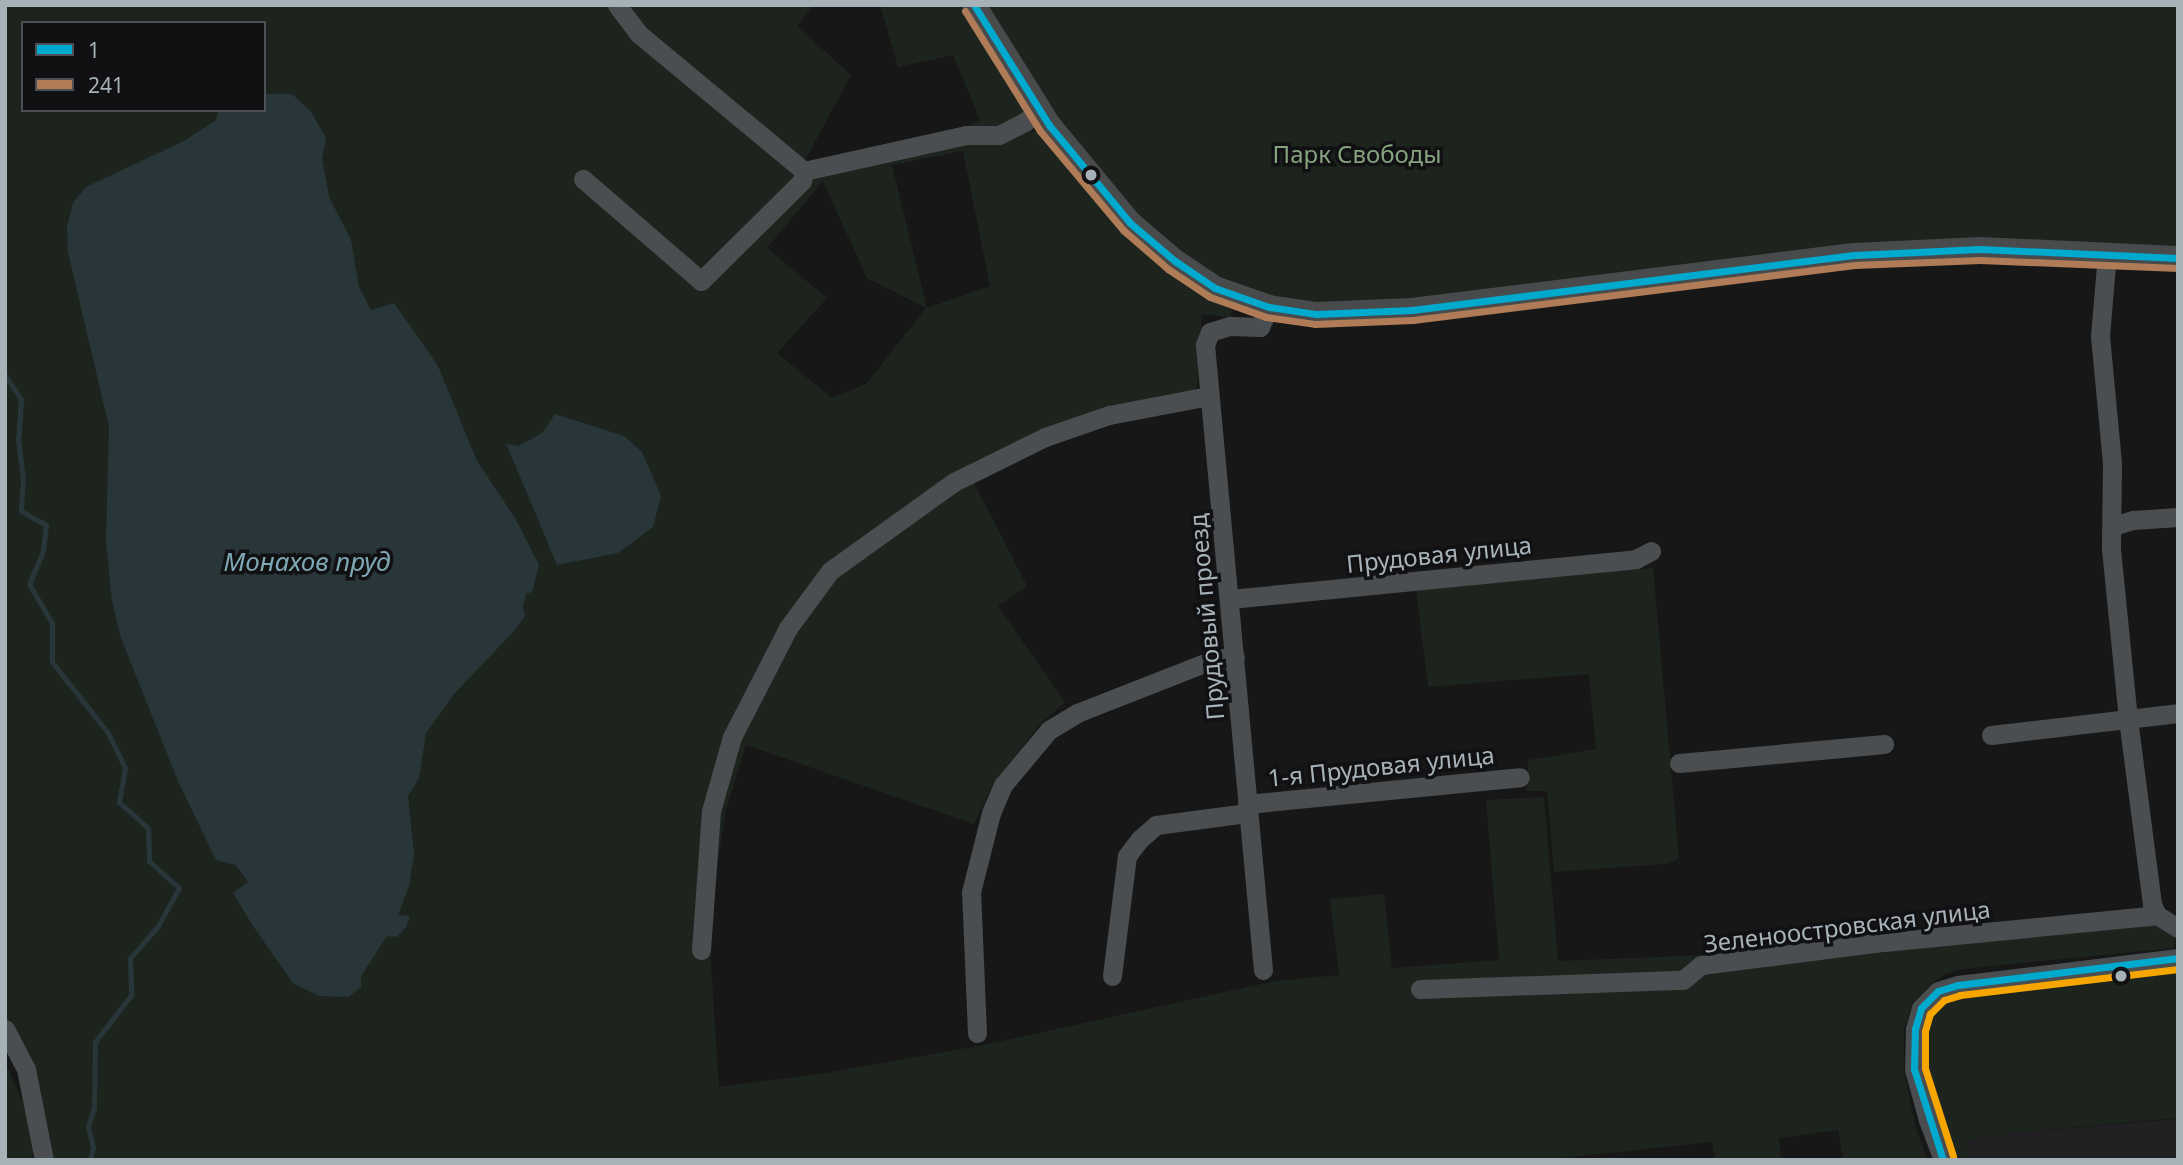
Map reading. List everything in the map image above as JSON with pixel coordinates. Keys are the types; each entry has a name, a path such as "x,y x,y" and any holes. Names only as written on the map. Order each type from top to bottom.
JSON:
{"main road":[{"path":"974,5 1039,110 1130,223 1175,261 1215,288 1269,307 1315,314 1412,310 1854,256 1980,249 2178,258"}],"street":[{"path":"617,5 639,34 804,171"},
{"path":"804,171 966,135 999,135 1025,122 1039,110"},
{"path":"583,179 701,281 803,181 804,171"},
{"path":"2107,253 2100,336 2112,464 2111,549 2128,719 2152,904 2157,915 2178,928"},
{"name":"Прудовый проезд","path":"1263,970 1205,345 1210,332 1230,326 1260,327 1269,307"},
{"path":"701,950 711,811 732,737 788,628 831,571 954,482 1045,437 1109,415 1209,396"},
{"path":"2113,526 2133,520 2178,517"},
{"name":"Прудовая улица","path":"1230,599 1636,559 1651,551"},
{"path":"977,1032 971,892 991,813 1003,785 1049,730 1077,713 1215,659 1235,657"},
{"path":"1991,735 2178,713"},
{"path":"1679,763 1884,744"},
{"name":"1-я Прудовая улица","path":"1111,976 1127,856 1140,839 1156,825 1247,808 1520,776"},
{"name":"Зеленоостровская улица","path":"1420,989 1683,980 1701,965 1884,942 2157,915"},
{"path":"1943,1160 1914,1069 1915,1029 1922,1008 1938,991 1984,981 2178,958"},
{"path":"5,1029 26,1069 44,1160"}],"shaded area":[{"path":"2176,1119 2178,1160 1972,1160 1965,1143 1987,1135"}],"green space":[{"path":"5,5 814,5 797,26 851,75 804,162 962,128 980,120 953,55 898,67 880,5 960,5 1024,104 1023,113 1006,135 1039,131 1122,233 1191,289 1233,311 1229,317 1202,314 1197,387 1185,403 1045,444 973,481 1027,586 998,606 1065,702 1040,724 995,781 974,824 746,745 725,813 716,875 710,949 719,1087 826,1073 989,1044 1275,981 1339,975 1330,899 1384,894 1392,968 1499,960 1486,800 1544,797 1558,961 1707,955 2133,914 2170,932 2175,938 2174,948 1962,969 1945,974 1932,983 1913,1002 1904,1029 1904,1071 1915,1124 1927,1160 1843,1160 1838,1130 1779,1138 1781,1160 1715,1160 1712,1142 1542,1160 50,1160 31,1070 5,1017","holes":["963,151 990,286 927,308 892,165","823,181 867,278 926,308 866,384 832,398 777,353 827,298 767,248","543,432 618,553 557,565 506,445 519,446"]},
{"name":"Парк Свободы","path":"984,5 2178,5 2178,250 2104,245 1411,304 1323,305 1274,299 1222,282 1138,215 1057,119"},
{"path":"1653,568 1679,859 1665,864 1554,872 1547,791 1527,791 1528,760 1596,749 1589,674 1428,687 1416,590"},
{"path":"2178,970 2178,1118 1987,1135 1965,1143 1972,1160 1955,1160 1940,1119 1928,1068 1925,1030 1944,1000 1959,995"},
{"path":"5,1062 29,1117 34,1151 30,1160 5,1160"}],"water":[{"name":"Монахов пруд","path":"266,94 292,94 311,112 326,138 322,159 329,197 351,240 359,287 371,310 394,303 438,366 477,461 515,518 539,565 532,592 526,594 523,606 525,616 454,694 426,733 419,778 408,796 414,854 409,886 398,915 410,916 406,927 397,937 387,936 361,976 361,987 348,997 320,996 294,984 233,893 248,882 236,865 216,860 178,781 121,638 112,601 106,542 109,427 68,252 67,227 73,203 86,187 184,141 216,120 218,112 266,112"},
{"path":"555,414 624,436 642,452 661,496 653,527 618,553 557,565 506,444 519,446 543,432"}],"waterway":[{"path":"5,375 21,400 18,439 23,479 21,511 46,525 43,551 29,584 52,623 52,662 108,733 125,768 119,802 148,828 149,861 179,888 158,926 130,958 131,995 95,1042 94,1108 88,1127 93,1147 90,1160"}],"transit line":[{"name":"1","path":"974,5 1049,125 1130,223 1175,261 1215,288 1269,307 1316,314 1412,310 1854,255 1980,249 2178,258"},
{"name":"241","path":"965,11 1040,131 1123,230 1168,269 1210,297 1266,317 1315,324 1413,320 1855,265 1980,260 2178,268"},
{"name":"1","path":"1943,1160 1914,1069 1915,1029 1921,1008 1938,991 1958,985 2178,958"},
{"path":"1953,1156 1925,1068 1925,1031 1930,1014 1944,1000 1960,995 2178,969"}]}
